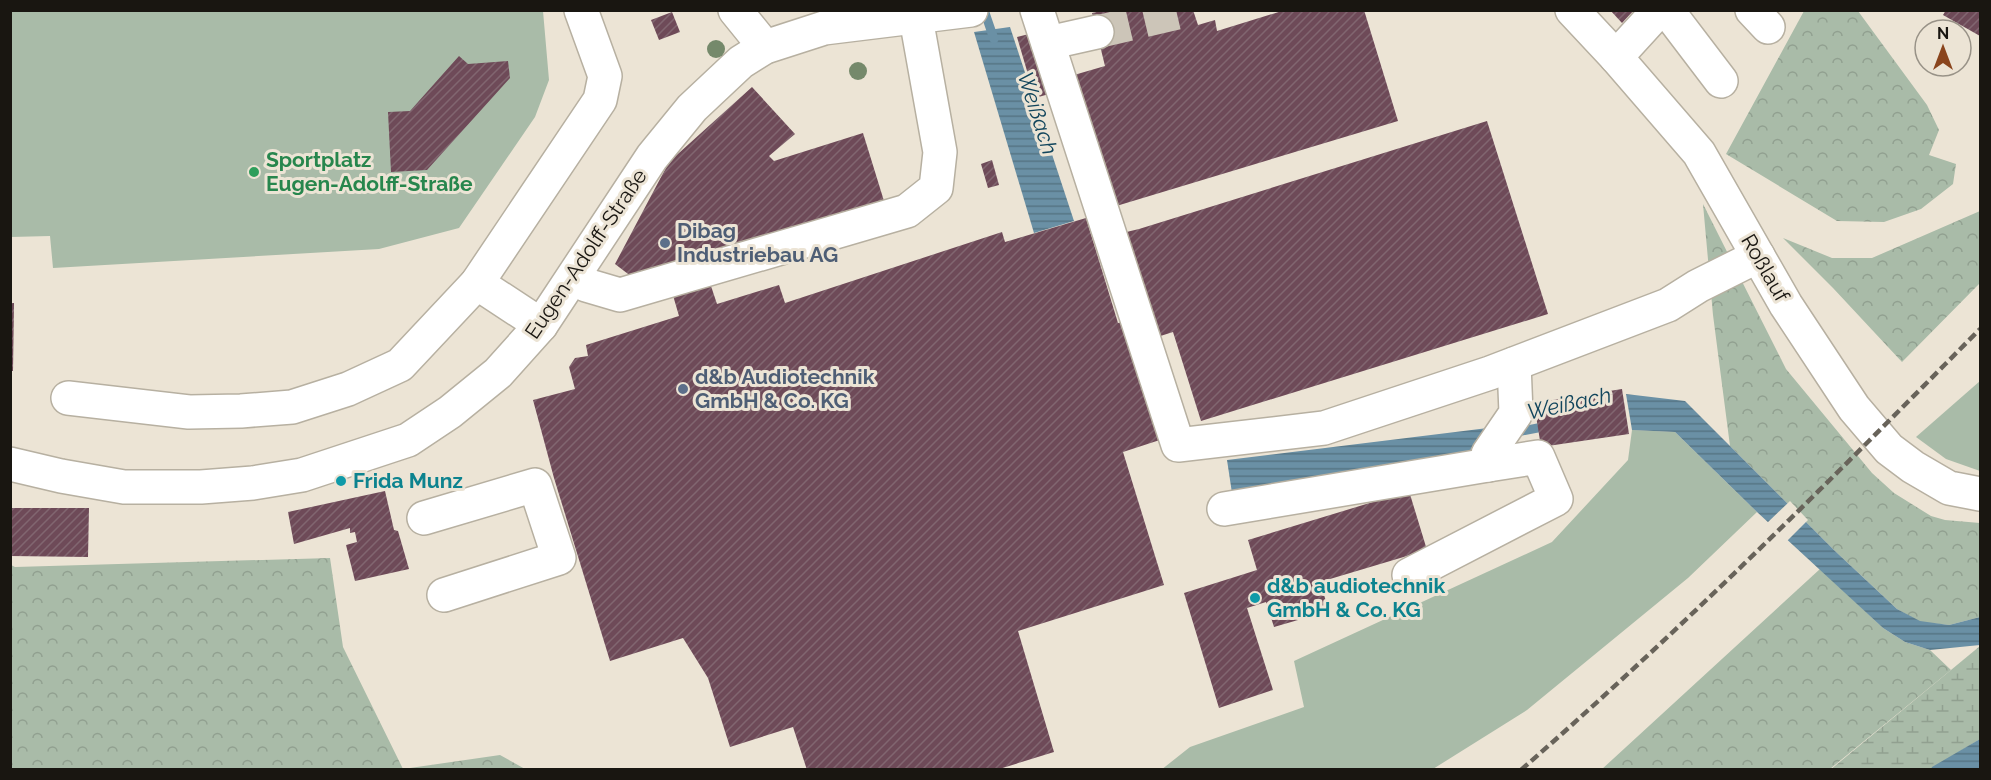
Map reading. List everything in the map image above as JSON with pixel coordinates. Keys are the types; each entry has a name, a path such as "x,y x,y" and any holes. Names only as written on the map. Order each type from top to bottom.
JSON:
{"street":[{"path":"68,398 189,412 292,407 348,389 400,365 477,283 600,100 606,76 581,10"},
{"path":"735,10 765,47"},
{"path":"1037,10 1178,445 1324,428 1514,364 1668,305 1698,286 1758,256"},
{"name":"Roßlauf","path":"1572,10 1700,153 1786,305 1854,408 1890,449 1913,467 1942,484 1980,494"},
{"path":"1616,57 1659,10"},
{"path":"1667,10 1721,81"},
{"name":"Eugen-Adolff-Straße","path":"10,464 61,476 201,501 253,483 302,475 408,440 450,412 498,373 541,325 575,277 652,157 686,117 741,62 765,47 824,28 967,11"},
{"path":"575,277 586,285 620,295 907,211 936,188 940,152 916,18"},
{"path":"1048,43 1097,32"},
{"path":"477,283 541,325"},
{"path":"1488,460 1516,413 1514,364"},
{"path":"1224,509 1488,460 1538,457 1556,499 1409,575"},
{"path":"424,519 535,485 559,558 444,595"}],"green space":[{"name":"Sportplatz Eugen-Adolff-Straße","path":"10,11 543,11 549,80 535,117 459,228 379,249 53,268 50,236 11,237"},
{"path":"1804,11 1858,11 1927,105 1939,130 1929,155 1956,164 1953,184 1921,209 1884,222 1837,221 1726,154"},
{"path":"1703,204 1786,369 1872,473 1894,493 1931,516 1945,520 1980,523 1980,617 1949,625 1920,622 1897,609 1730,446 1713,315"},
{"path":"1980,211 1980,283 1902,362 1783,238 1832,258 1872,258"},
{"path":"1980,381 1980,471 1946,459 1916,437"},
{"path":"1632,430 1675,432 1757,512 1688,578 1527,710 1433,769 1161,770 1190,747 1304,707 1294,661 1552,542 1628,460"},
{"path":"330,558 343,647 403,769 11,769 11,565 15,567"},
{"path":"1820,569 1883,628 1905,642 1930,650 1951,670 1830,769 1601,770"},
{"path":"1980,646 1980,739 1931,769 1830,770"},
{"path":"500,755 525,769 403,769"}],"water":[{"name":"Weißach","path":"1010,27 1074,221 1034,233 974,32"},
{"path":"1626,394 1685,401 1835,551 1897,609 1920,621 1949,625 1980,617 1980,645 1930,650 1905,642 1883,628 1757,512 1675,432 1632,430"},
{"name":"Weißach","path":"1496,427 1478,453 1232,493 1227,460"},
{"path":"1980,739 1980,769 1931,769 1932,767"}],"pier":[{"path":"1790,501 1808,520 1786,542 1766,524"}],"building":[{"path":"1106,10 1193,10 1198,25 1215,20 1217,31 1285,10 1364,10 1398,121 1113,207 1074,75 1105,66 1092,13"},
{"path":"1610,10 1634,10 1622,23"},
{"path":"1946,10 1980,10 1980,36 1973,32 1973,18 1948,18 1943,15"},
{"path":"672,12 680,32 659,40 651,20"},
{"path":"1037,32 1056,92 1035,98 1017,37"},
{"path":"459,56 468,64 508,61 510,78 427,170 391,172 388,112 410,111"},
{"path":"752,87 795,134 769,156 774,161 863,133 884,201 632,277 615,264 669,162"},
{"path":"1487,121 1548,314 1201,421 1173,332 1151,339 1118,234"},
{"path":"992,160 999,185 988,188 981,164"},
{"path":"1086,218 1118,323 1129,321 1169,437 1123,452 1164,585 1018,631 1054,752 996,770 807,770 793,727 730,747 708,678 683,638 610,661 554,478 533,400 575,389 569,367 575,358 588,356 586,345 679,316 672,292 709,280 717,304 779,285 785,303 1002,232 1005,242"},
{"path":"10,303 14,303 13,371 10,371"},
{"path":"1622,389 1629,434 1541,447 1534,403"},
{"path":"385,491 394,530 398,531 409,569 355,581 346,545 357,542 355,532 350,533 350,528 294,544 288,512"},
{"name":"d&b audiotechnik GmbH & Co. KG","path":"1409,491 1427,550 1320,582 1329,611 1274,627 1266,602 1247,608 1273,690 1219,708 1184,593 1257,570 1248,540"},
{"path":"10,508 89,508 88,557 10,556"}],"waterway":[{"name":"Weißach","path":"984,10 994,39"},
{"name":"Weißach","path":"1512,433 1548,426"}],"tunnel":[{"path":"1097,32 1190,10"}],"railway":[{"path":"1521,770 1697,609 1980,329"}],"place":[{"name":"Sportplatz Eugen-Adolff-Straße","path":"254,172"},
{"name":"Dibag Industriebau AG","path":"665,243"},
{"name":"d&b Audiotechnik GmbH & Co. KG","path":"683,389"},
{"name":"Frida Munz","path":"341,481"},
{"name":"d&b audiotechnik GmbH & Co. KG","path":"1255,598"}]}
